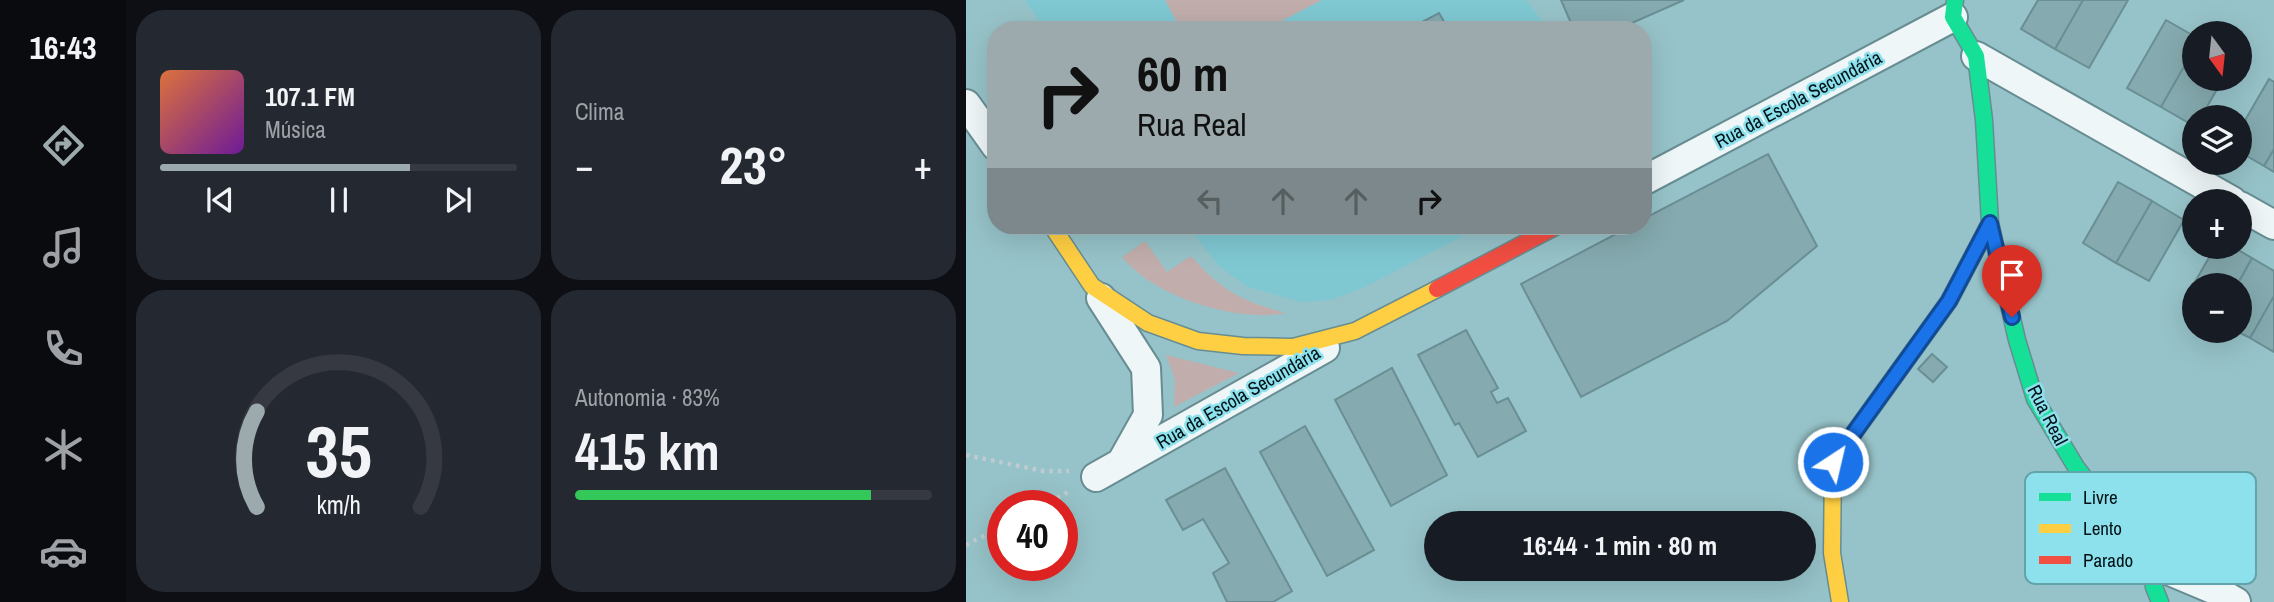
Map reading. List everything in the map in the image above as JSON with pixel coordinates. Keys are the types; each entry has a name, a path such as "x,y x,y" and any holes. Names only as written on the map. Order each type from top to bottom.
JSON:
{"street":[{"name":"Rua Real","path":"1954,9 1976,56 1984,120 1990,223 2017,340 2035,399 2080,472"},
{"name":"Rua da Escola Secundária","path":"1652,176 1954,9"},
{"path":"1976,56 2211,189"},
{"path":"966,104 987,133"},
{"path":"2252,212 2274,225"},
{"path":"1840,602 1832,553 1833,462 1949,301 1990,223"},
{"name":"Rua da Escola Secundária","path":"1058,235 1146,368 1148,415 1109,471"},
{"name":"Rua da Escola Secundária","path":"1109,471 1355,331 1540,235"},
{"name":"Rua da Escola Secundária","path":"1092,286 1148,323 1198,341 1243,346 1293,347 1355,331"},
{"name":"Rua Real","path":"2154,584 2160,602"},
{"path":"2201,584 2236,602"}],"path":[{"path":"966,456 1043,471 1109,471"},
{"path":"966,545 987,534"}],"shaded area":[{"path":"1025,0 1526,0 1542,21 1040,21"},
{"path":"1165,0 1322,0 1281,21 1176,21"},
{"path":"1195,235 1465,235 1361,289 1330,300 1301,302 1248,287 1217,264"},
{"path":"1145,241 1167,272 1191,256 1233,293 1286,313 1244,314 1198,304 1175,295 1154,284 1122,257"},
{"path":"1166,355 1239,373 1174,407 1175,380"}],"building":[{"path":"1561,0 1684,0 1636,21 1570,21"},
{"path":"2038,0 2083,0 2055,49 2021,29"},
{"path":"2083,0 2128,0 2089,68 2055,49"},
{"path":"1439,13 1444,21 1424,21"},
{"path":"2166,20 2182,29 2182,70 2161,107 2127,88"},
{"path":"2182,70 2182,91 2216,91 2208,105 2182,105 2182,119 2161,107"},
{"path":"2269,79 2274,82 2274,149 2264,166 2252,159 2252,108"},
{"path":"2274,149 2274,172 2264,166"},
{"path":"1768,154 1817,246 1727,321 1581,397 1521,284 1614,235 1652,235 1652,214"},
{"path":"2118,182 2152,201 2116,263 2083,243"},
{"path":"2152,201 2182,219 2182,223 2149,281 2116,263"},
{"path":"2252,258 2274,271 2274,296 2252,334 2252,273 2244,273"},
{"path":"2208,259 2251,259 2244,273 2200,273"},
{"path":"2274,296 2274,352 2252,339 2252,334"},
{"path":"1466,330 1498,388 1491,392 1497,403 1508,398 1526,431 1478,457 1459,423 1455,425 1418,355"},
{"path":"1932,354 1947,367 1933,382 1918,369"},
{"path":"1392,368 1447,475 1391,506 1335,400"},
{"path":"1305,426 1374,550 1327,576 1260,452"},
{"path":"1225,468 1292,591 1273,602 1227,602 1213,573 1229,563 1203,519 1183,530 1166,500"}],"traffic: fast":[{"path":"1955,0 1953,17 1976,56 1984,120 1990,223 2017,340 2035,399 2080,472"},
{"path":"2154,584 2160,602"}],"traffic: slow":[{"path":"1840,602 1832,553 1833,462 1949,301 1990,223"},
{"path":"1058,235 1092,286 1148,323 1198,341 1243,346 1293,347 1355,331 1437,289"}],"traffic: jam":[{"path":"1437,289 1540,235"}],"route":[{"path":"1833,462 1949,301 1990,223 2012,317"}]}
